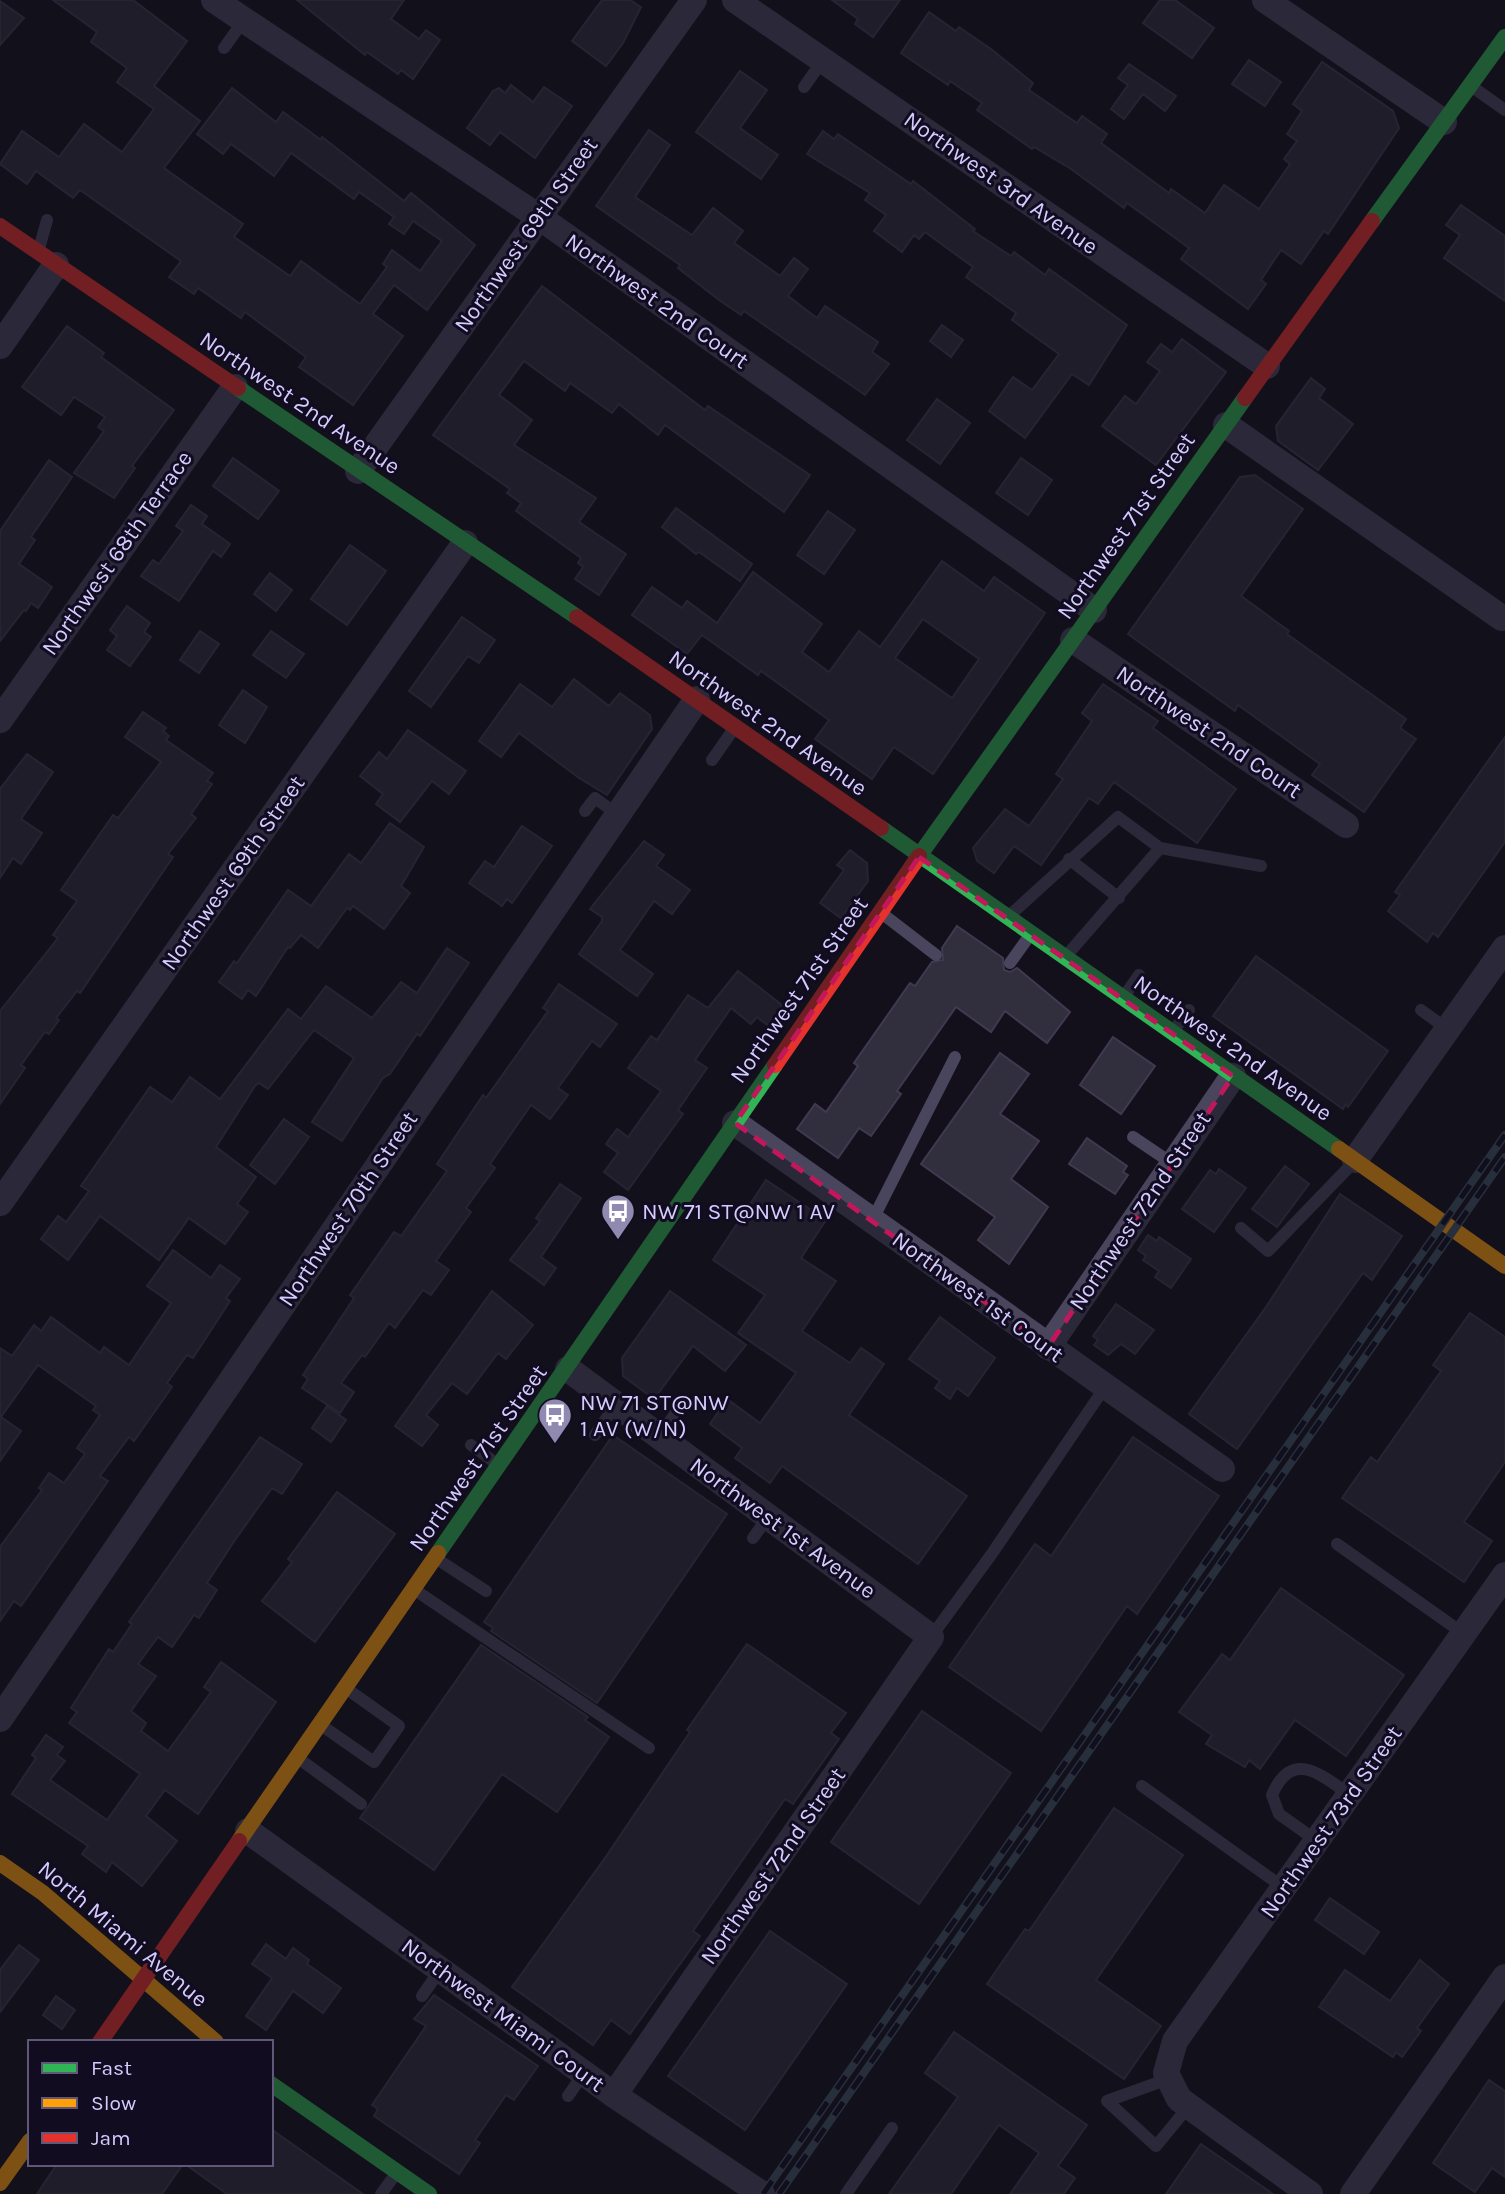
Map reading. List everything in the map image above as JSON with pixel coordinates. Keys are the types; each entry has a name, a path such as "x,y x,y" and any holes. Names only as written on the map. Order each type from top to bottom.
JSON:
{"street":[{"name":"Northwest 2nd Court","path":"214,0 539,217 1094,610"},
{"name":"Northwest 69th Street","path":"358,471 694,0"},
{"name":"Northwest 3rd Avenue","path":"735,0 1267,366"},
{"path":"1265,0 1444,122"},
{"name":"Northwest 71st Street","path":"101,2040 347,1689 919,857 1267,366 1444,122 1471,86 1491,66 1505,37"},
{"name":"Northwest 2nd Avenue","path":"0,226 697,699 1505,1266"},
{"path":"0,346 47,259"},
{"name":"Northwest 68th Terrace","path":"0,720 235,387"},
{"path":"1226,425 1503,618"},
{"name":"Northwest 69th Street","path":"0,1203 465,543"},
{"name":"Northwest 2nd Court","path":"1073,640 1346,825"},
{"name":"Northwest 70th Street","path":"0,1719 697,699"},
{"path":"1355,1160 1505,948"},
{"name":"Northwest 72nd Street","path":"1048,1347 1233,1076"},
{"name":"Northwest 1st Court","path":"734,1123 1222,1469"},
{"name":"Northwest 1st Avenue","path":"568,1369 659,1437 760,1527 931,1637"},
{"name":"Northwest 73rd Street","path":"1167,2076 1175,2042 1505,1575"},
{"name":"Northwest 72nd Street","path":"614,2095 931,1637"},
{"name":"Northwest Miami Court","path":"248,1831 614,2095 762,2194"},
{"name":"North Miami Avenue","path":"0,1863 43,1893 214,2040"},
{"path":"1353,2194 1505,1977"},
{"path":"1167,2076 1179,2099 1310,2194"},
{"path":"273,2085 429,2194"},
{"path":"0,2183 28,2144"}],"lane":[{"path":"224,48 244,20"},
{"path":"804,87 823,60"},
{"path":"1471,86 1505,110"},
{"path":"47,220 47,259"},
{"path":"712,760 736,727"},
{"path":"585,811 595,798 618,815"},
{"path":"1007,918 1118,817 1160,848 1261,866"},
{"path":"1065,958 1160,848"},
{"path":"1069,859 1119,898"},
{"path":"880,913 936,956"},
{"path":"1010,963 1030,934"},
{"path":"1122,999 1139,975"},
{"path":"1172,1033 1189,1010"},
{"path":"1421,1010 1447,1029"},
{"path":"872,1221 955,1056"},
{"path":"1133,1137 1173,1164"},
{"path":"1241,1228 1268,1251 1355,1160"},
{"path":"931,1637 991,1555 1105,1387"},
{"path":"595,1435 616,1404"},
{"path":"659,1437 675,1414"},
{"path":"471,1446 500,1466"},
{"path":"1337,1544 1464,1634"},
{"path":"436,1559 486,1591"},
{"path":"415,1590 649,1748"},
{"path":"321,1725 374,1762 399,1726 347,1689"},
{"path":"298,1758 361,1804"},
{"path":"1317,1841 1279,1814 1272,1795 1278,1783 1291,1770 1315,1770 1350,1795"},
{"path":"1142,1786 1284,1888"},
{"path":"422,1996 440,1970"},
{"path":"568,2096 584,2073"},
{"path":"1167,2076 1107,2101 1156,2146 1189,2106"},
{"path":"846,2194 892,2128"},
{"path":"381,2194 397,2172"}],"highlighted area":[{"path":"919,857 1233,1076 1048,1347 735,1123"}],"building":[{"path":"53,0 133,0 187,41 154,86 200,121 164,168 243,224 234,237 290,276 301,261 360,304 387,267 383,264 392,250 420,271 442,241 413,221 404,234 389,224 394,217 359,192 354,199 291,153 274,176 231,144 223,154 197,134 232,88 276,122 283,112 321,140 322,137 404,201 411,193 475,245 427,310 394,285 373,314 403,336 353,405 299,367 306,357 245,312 241,318 198,288 194,294 169,277 181,261 80,190 73,198 36,171 27,184 0,164 22,131 59,157 84,124 122,152 154,109 117,82 127,68 91,42 97,32"},
{"path":"297,0 404,0 391,19 419,39 426,30 440,40 413,79 401,70 398,74 367,52 365,55"},
{"path":"602,0 630,0 641,7 623,43 606,66 572,41"},
{"path":"832,0 900,0 873,37 855,24 858,19"},
{"path":"1160,0 1175,0 1214,28 1192,58 1143,23"},
{"path":"0,1 24,18 0,45"},
{"path":"929,12 956,31 959,27 991,49 1033,83 1029,90 1077,123 1082,116 1107,134 1101,143 1169,193 1171,189 1205,213 1224,185 1259,209 1290,164 1284,159 1297,141 1287,134 1302,111 1293,104 1322,62 1393,111 1399,128 1328,234 1324,231 1301,264 1281,250 1261,280 1266,284 1248,309 1181,259 1189,248 1127,203 1124,208 1071,169 1034,147 1032,149 977,110 982,103 950,81 948,85 901,53"},
{"path":"1249,60 1281,82 1265,106 1232,84"},
{"path":"1129,64 1176,96 1165,111 1143,94 1124,119 1111,109 1128,85 1118,78"},
{"path":"740,71 767,90 740,128 778,155 761,179 696,132"},
{"path":"511,85 533,102 544,87 572,106 535,158 500,132 490,145 467,128 493,91 499,88 505,93"},
{"path":"649,130 670,145 635,197 692,235 713,208 743,231 734,243 780,276 794,258 808,269 788,296 817,318 825,306 878,342 872,352 889,364 865,395 744,311 741,315 719,300 678,268 680,265 596,206"},
{"path":"823,131 834,139 838,134 911,184 913,181 975,229 973,231 1011,256 1014,252 1045,275 1049,269 1127,325 1089,385 1072,374 1025,438 989,411 1013,377 1032,390 1059,354 1012,320 1016,313 966,277 973,267 925,232 919,239 914,235 902,252 874,231 886,215 865,200 870,193 807,154"},
{"path":"1461,205 1505,236 1505,301 1444,258 1460,235 1446,225"},
{"path":"542,286 705,410 708,406 810,475 784,512 665,425 658,435 619,404 612,413 570,383 565,391 524,361 499,395 532,420 514,445 596,498 579,522 626,554 599,595 575,579 583,567 578,563 581,558 516,511 521,503 507,493 510,489 433,435"},
{"path":"942,325 963,340 951,357 930,341"},
{"path":"67,326 104,353 101,357 174,410 132,466 135,468 114,498 74,473 104,431 98,427 105,417 74,397 61,415 22,387"},
{"path":"1182,339 1226,372 1156,465 1102,426 1125,396 1136,404 1160,371 1147,362 1161,344 1172,352"},
{"path":"1311,378 1325,389 1319,398 1353,424 1318,470 1278,441 1276,426"},
{"path":"937,399 970,423 940,464 907,440"},
{"path":"233,458 279,491 258,519 213,486"},
{"path":"1021,458 1052,480 1028,515 996,493"},
{"path":"49,460 72,477 31,537 35,540 19,564 52,587 38,608 31,603 0,641 0,531"},
{"path":"1255,475 1303,509 1241,596 1289,631 1287,634 1406,719 1400,728 1416,739 1364,812 1312,775 1320,764 1238,705 1235,711 1128,634 1240,477"},
{"path":"191,505 207,516 202,524 230,544 221,557 213,551 179,601 141,576 153,560 159,564 183,531 176,526"},
{"path":"676,508 752,564 740,581 699,552 696,554 662,527"},
{"path":"828,511 855,530 824,574 797,555"},
{"path":"350,545 386,571 347,625 311,599"},
{"path":"942,561 984,591 994,577 1045,613 933,774 894,747 872,779 815,739 829,720 761,671 758,675 702,635 687,654 632,615 652,587 682,608 687,601 717,623 753,572 822,624 802,652 829,672 859,631 880,647","holes":["923,619 979,659 952,698 895,658"]},
{"path":"270,573 292,590 276,611 254,594"},
{"path":"127,606 150,623 144,632 151,637 130,666 107,650 117,636 110,630"},
{"path":"462,617 495,640 479,663 468,656 431,707 409,691"},
{"path":"200,631 219,644 199,673 180,660"},
{"path":"271,631 304,654 286,678 253,655"},
{"path":"574,679 609,706 620,693 650,715 652,729 607,795 579,778 519,733 501,757 479,741 520,684 552,707"},
{"path":"1103,684 1158,721 1153,728 1236,789 1197,843 1114,782 1098,804 1089,798 1041,865 1014,846 994,873 977,861 973,848 1005,809 1029,826 1063,779 1056,774 1092,721 1082,713"},
{"path":"243,690 267,707 245,743 219,725"},
{"path":"143,712 166,728 163,731 169,736 166,740 213,773 207,781 212,784 191,814 196,818 168,854 173,857 80,993 77,991 56,1018 59,1020 49,1034 45,1032 21,1065 25,1068 0,1104 0,1011 58,938 53,935 77,901 61,890 113,815 118,818 161,762 125,737"},
{"path":"408,730 466,771 449,794 432,781 400,822 376,804 383,794 360,776 379,752 387,759"},
{"path":"1505,737 1505,842 1438,937 1433,933 1427,942 1388,911 1400,895 1395,892"},
{"path":"27,754 53,772 21,819 42,833 21,864 13,858 0,878 0,789"},
{"path":"390,823 424,847 401,886 410,893 384,929 353,906 350,910 347,908 318,948 301,935 288,947 256,996 248,990 242,999 219,982 234,961 237,963 288,890 311,906 349,854 361,863"},
{"path":"522,826 552,846 512,903 507,899 502,906 469,883 485,861 494,867"},
{"path":"644,841 664,855 656,866 690,890 672,914 654,901 620,950 653,974 637,996 579,954 602,921 602,917 590,909"},
{"path":"850,850 867,863 868,881 841,918 820,903 844,870 837,865"},
{"path":"957,926 1003,958 1004,970 1010,972 1017,968 1070,1012 1047,1043 1005,1011 991,1032 956,1007 897,1091 901,1094 871,1136 859,1128 838,1158 797,1129 815,1104 826,1112 858,1066 854,1063 910,983 915,986 932,962 943,960 942,948"},
{"path":"447,948 469,963 420,1036 417,1034 390,1074 383,1078 342,1141 312,1122 354,1058 314,1030 268,1089 259,1083 255,1086 216,1147 256,1177 237,1204 248,1212 225,1244 189,1218 159,1260 100,1216 68,1260 41,1239 58,1216 66,1222 89,1191 81,1186 150,1087 172,1102 190,1077 220,1099 288,1009 301,1019 326,986 372,1018 401,982 417,993"},
{"path":"1256,956 1388,1051 1348,1107 1346,1104 1343,1109 1213,1016"},
{"path":"738,971 782,1005 767,1025 757,1017 751,1024 731,1008 695,1060 707,1068 678,1110 683,1114 628,1190 604,1172 618,1153 606,1144 617,1129 628,1137 661,1091 628,1068 651,1036 657,1040 688,995 708,1008"},
{"path":"559,984 617,1024 600,1047 592,1041 558,1088 568,1095 550,1119 531,1105 490,1164 495,1168 466,1208 471,1212 436,1261 449,1270 431,1295 423,1290 395,1328 389,1323 365,1357 362,1355 341,1383 354,1392 340,1413 302,1388 308,1379 303,1375 354,1298 350,1295 394,1232 401,1236 447,1171 437,1164 483,1095 486,1098 548,1011 543,1008"},
{"path":"1113,1037 1155,1066 1121,1114 1080,1085"},
{"path":"1000,1053 1029,1074 1000,1114 1039,1141 1011,1179 1048,1207 1009,1264 978,1240 995,1217 921,1164"},
{"path":"284,1119 309,1137 275,1184 250,1165"},
{"path":"1087,1138 1127,1166 1123,1172 1128,1175 1115,1194 1069,1164"},
{"path":"1285,1166 1309,1184 1277,1227 1252,1209"},
{"path":"1219,1169 1246,1188 1214,1232 1182,1209 1210,1170 1216,1174"},
{"path":"766,1180 826,1220 801,1258 836,1281 802,1331 850,1363 861,1348 884,1364 849,1415 967,1496 918,1564 782,1466 770,1483 735,1458 742,1448 710,1424 727,1399 760,1423 796,1373 738,1333 765,1295 713,1260"},
{"path":"560,1184 581,1198 541,1257 556,1268 544,1285 510,1260 540,1221 536,1218"},
{"path":"1340,1194 1402,1236 1372,1280 1363,1273 1237,1449 1189,1414 1266,1307"},
{"path":"1148,1235 1157,1241 1159,1237 1191,1259 1171,1288 1155,1277 1159,1271 1143,1260 1146,1256 1138,1250"},
{"path":"173,1250 211,1278 220,1265 240,1279 226,1298 230,1301 193,1358 187,1355 167,1383 172,1387 134,1441 129,1437 100,1476 108,1481 21,1606 14,1601 0,1621 0,1547 42,1490 39,1488 49,1473 64,1483 85,1454 77,1448 100,1415 93,1410 96,1406 38,1365 1,1417 21,1431 0,1461 0,1348 12,1356 34,1325 41,1331 51,1317 100,1353 104,1347 129,1365 171,1303 147,1286"},
{"path":"492,1291 533,1325 506,1359 498,1353 467,1394 452,1383 426,1415 438,1425 422,1446 395,1426"},
{"path":"670,1291 746,1345 725,1371 693,1346 654,1399 623,1376 622,1358"},
{"path":"1116,1304 1154,1330 1135,1354 1121,1344 1108,1355 1094,1345 1098,1340 1093,1336"},
{"path":"1470,1313 1505,1337 1505,1462 1464,1522 1492,1541 1464,1582 1342,1498 1371,1457 1377,1462 1441,1371 1433,1365"},
{"path":"940,1317 995,1358 968,1396 957,1388 950,1399 935,1388 940,1381 909,1359"},
{"path":"327,1406 346,1420 331,1442 312,1428"},
{"path":"613,1435 727,1514 597,1703 491,1631 493,1628 484,1622"},
{"path":"260,1437 302,1464 282,1494 272,1488 235,1540 207,1583 217,1590 199,1618 194,1615 172,1647 158,1637 138,1664 156,1676 131,1711 146,1723 141,1731 168,1751 211,1692 204,1687 221,1662 276,1702 198,1814 165,1790 146,1816 177,1841 142,1886 112,1862 106,1872 82,1854 88,1846 12,1794 36,1758 32,1755 46,1735 63,1747 57,1755 65,1761 50,1780 107,1820 140,1774 69,1723 77,1712 71,1708 109,1649 113,1652 132,1624 129,1622"},
{"path":"1133,1437 1219,1496 1137,1614 1127,1606 1041,1731 949,1667 1035,1544 1051,1556"},
{"path":"337,1492 395,1534 315,1642 262,1601 292,1562 288,1559"},
{"path":"1281,1588 1404,1675 1346,1756 1295,1720 1260,1769 1249,1760 1245,1767 1206,1744 1212,1735 1179,1712 1222,1654 1230,1660"},
{"path":"747,1644 846,1713 831,1733 839,1739 793,1804 785,1799 693,1931 700,1936 630,2034 611,2020 593,2045 512,1987 607,1855 690,1732 687,1730"},
{"path":"481,1645 588,1717 585,1720 609,1737 557,1812 502,1774 434,1870 360,1818"},
{"path":"922,1711 1011,1773 919,1904 831,1842"},
{"path":"1114,1808 1183,1855 1096,1980 1161,2026 1124,2079 987,1984 1025,1929 1029,1931"},
{"path":"1330,1898 1379,1932 1364,1954 1315,1920"},
{"path":"770,1931 847,1984 745,2130 668,2076"},
{"path":"266,1944 286,1959 293,1948 309,1960 307,1964 341,1988 323,2013 293,1991 266,2030 246,2016 272,1978 252,1964"},
{"path":"19,1945 39,1960 0,2012 0,1970"},
{"path":"1420,1960 1449,1984 1417,2028 1421,2031 1402,2057 1396,2052 1393,2057 1319,2007 1345,1970 1390,2001"},
{"path":"434,1995 538,2066 514,2100 506,2095 475,2140 480,2143 459,2174 374,2116 378,2109 372,2105 426,2026 414,2019"},
{"path":"56,1996 75,2010 62,2029 43,2015"},
{"path":"954,2032 1087,2125 1058,2166 1075,2178 1064,2194 1010,2194 1039,2153 999,2125 951,2194 889,2194 958,2097 925,2073"},
{"path":"1489,2080 1505,2091 1505,2177 1492,2168 1475,2192 1433,2163"},
{"path":"273,2130 363,2194 227,2194 188,2166 273,2166"},
{"path":"1201,2144 1273,2194 1166,2194"},
{"path":"56,2166 182,2166 162,2194 37,2194"}],"railway":[{"path":"763,2194 1505,1135"},
{"path":"779,2194 1505,1157"}],"traffic: fast":[{"path":"1372,221 1505,37"},
{"path":"238,388 577,617"},
{"path":"919,856 1245,398"},
{"path":"881,828 1339,1149"},
{"path":"438,1553 775,1065"},
{"path":"273,2085 429,2194"}],"traffic: slow":[{"path":"1339,1149 1505,1266"},
{"path":"239,1841 438,1553"},
{"path":"0,1863 43,1893 214,2040"},
{"path":"0,2183 28,2144"}],"traffic: jam":[{"path":"1245,398 1372,221"},
{"path":"0,226 238,388"},
{"path":"577,617 881,828"},
{"path":"775,1065 919,856"},
{"path":"101,2040 239,1841"}],"place":[{"name":"NW 71 ST@NW 1 AV","path":"618,1241"},
{"name":"NW 71 ST@NW 1 AV (W/N)","path":"555,1445"}]}
